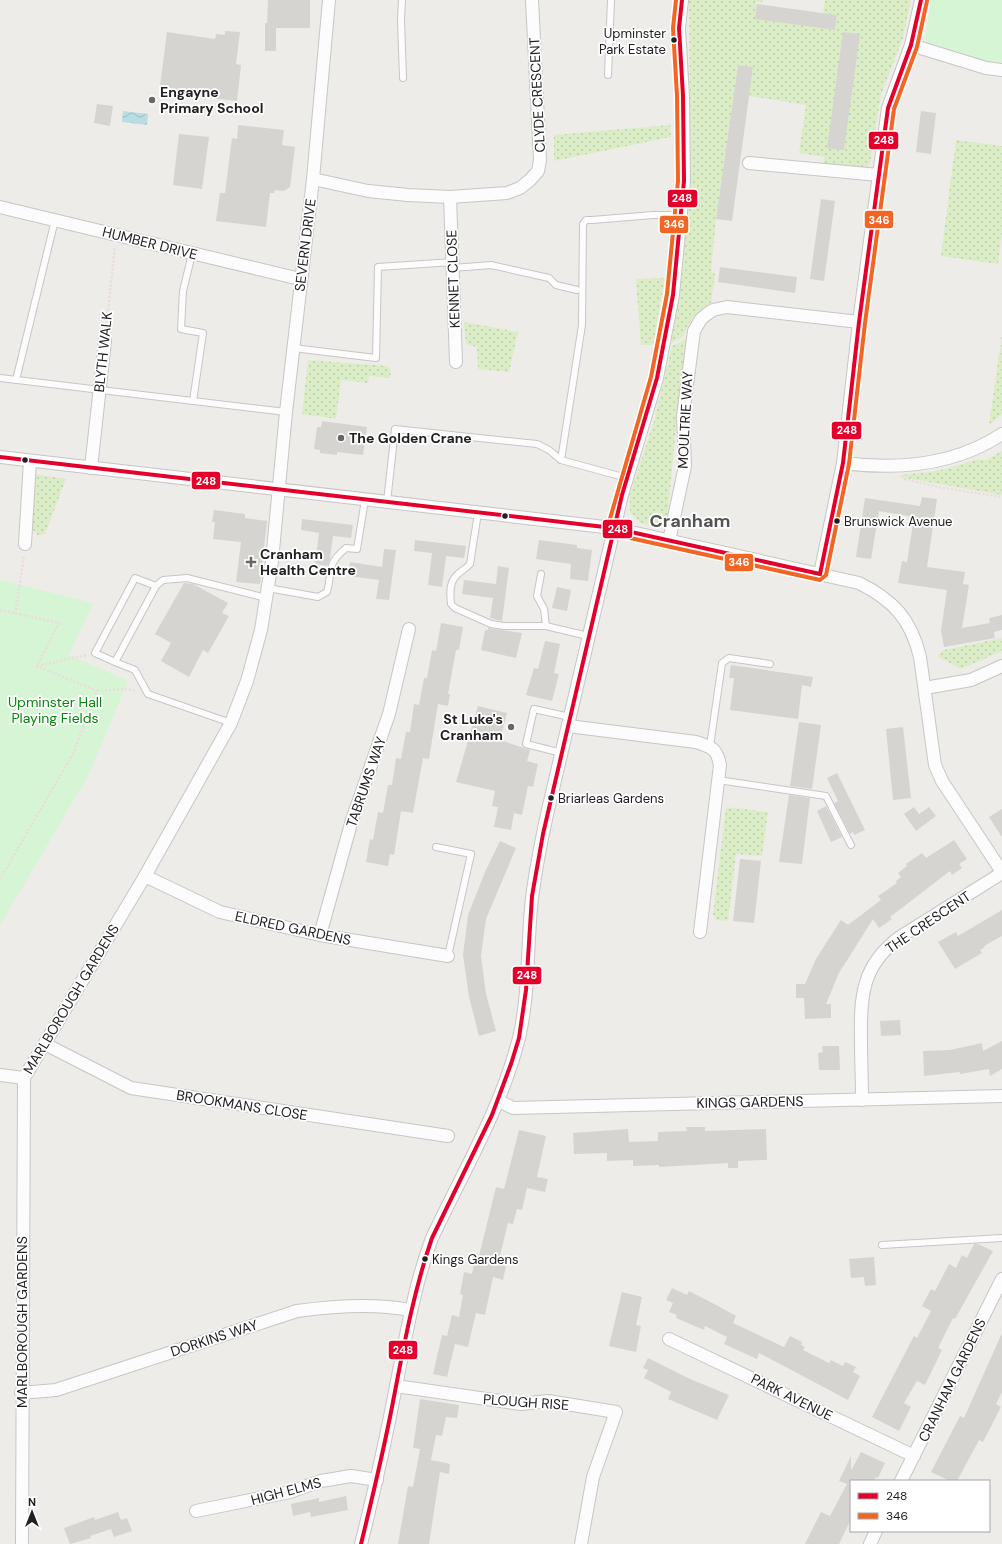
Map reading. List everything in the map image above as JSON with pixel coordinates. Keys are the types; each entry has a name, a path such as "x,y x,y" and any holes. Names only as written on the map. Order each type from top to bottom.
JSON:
{"street":[{"name":"SEVERN DRIVE","path":"278,490 300,280 313,179 329,0"},
{"name":"CLYDE CRESCENT","path":"313,179 368,191 408,195 450,196 507,193 520,188 530,180 538,171 540,160 532,0"},
{"path":"360,1544 376,1480 410,1310 423,1261 432,1238 499,1101 519,1036 525,1001 531,908 538,856 613,528 657,378 673,295 684,181 683,96 679,28 682,0"},
{"path":"820,574 843,463 859,322 888,108 911,45 921,0"},
{"path":"911,45 986,68 1002,70"},
{"path":"749,163 879,175"},
{"name":"KENNET CLOSE","path":"450,196 456,362"},
{"name":"HUMBER DRIVE","path":"0,206 300,280"},
{"name":"MOULTRIE WAY","path":"669,540 684,466 683,416 690,344 694,331 701,319 713,310 727,307 859,322"},
{"name":"BLYTH WALK","path":"91,468 104,341"},
{"path":"843,463 902,466 930,463 958,456 986,445 1002,434"},
{"path":"0,457 613,528 859,583 875,591 901,613 916,641 925,688 935,765 942,781 1002,873"},
{"path":"26,544 30,461"},
{"name":"MARLBOROUGH GARDENS","path":"22,1544 21,1393 24,1078 145,876 230,723 247,681 261,630 267,593 278,490"},
{"name":"TABRUMS WAY","path":"320,935 352,820 389,714 409,629"},
{"path":"925,688 971,680 1002,666"},
{"path":"569,721 696,742 710,746 718,754 720,765 700,932"},
{"name":"THE CRESCENT","path":"862,1100 860,1008 865,984 876,959 888,946 900,937 1002,873"},
{"name":"ELDRED GARDENS","path":"145,876 220,912 320,935 448,956"},
{"name":"BROOKMANS CLOSE","path":"45,1044 131,1088 448,1136"},
{"path":"0,1075 24,1078"},
{"name":"KINGS GARDENS","path":"499,1101 513,1108 1002,1096"},
{"name":"CRANHAM GARDENS","path":"902,1480 1002,1278"},
{"name":"DORKINS WAY","path":"21,1393 56,1390 298,1311 319,1308 392,1307 410,1310"},
{"name":"PARK AVENUE","path":"669,1339 914,1456"},
{"name":"PLOUGH RISE","path":"396,1386 521,1404 548,1401 616,1412 593,1478 581,1544"},
{"name":"HIGH ELMS","path":"196,1511 290,1492 321,1481 351,1476 376,1480"},
{"path":"870,1544 876,1532"}],"lane":[{"path":"402,0 401,20 403,78"},
{"path":"608,75 612,0"},
{"path":"561,460 582,325 583,224 586,220 653,215 680,216"},
{"path":"16,380 56,220"},
{"path":"192,254 183,291 182,328 203,333 193,401"},
{"path":"294,348 376,358 378,267 491,265 548,278 556,286 577,290"},
{"path":"0,378 286,412"},
{"path":"387,502 395,429 537,444 549,450 561,460 627,478"},
{"path":"115,662 156,586 163,580 187,578 208,585 267,593 318,597 327,592 332,564 335,557 346,548 357,549 365,500"},
{"path":"478,513 470,564 466,569 456,575 452,582 451,604 455,608 491,624 510,627 546,626 588,636"},
{"path":"541,574 537,596 544,609 546,626"},
{"path":"156,586 135,578 95,653 135,670 148,694 230,723"},
{"path":"710,746 721,667 725,659 734,658 770,664"},
{"path":"562,752 526,744 534,709 569,721"},
{"path":"718,780 826,796 851,846"},
{"path":"436,847 471,854 448,956"},
{"path":"882,1245 1002,1238"}],"path":[{"name":"BLYTH WALK","path":"104,341 116,235"},
{"path":"900,478 943,488 1002,497"},
{"path":"16,614 26,544"},
{"path":"0,610 59,624 37,666"},
{"path":"37,666 95,653"},
{"path":"37,666 97,691 124,689 148,694"},
{"path":"0,879 74,752 97,691"}],"green space":[{"path":"689,0 764,0 762,2 755,2 757,4 756,19 835,30 837,15 823,13 825,0 911,0 903,38 881,95 870,164 866,169 823,166 824,157 799,153 806,105 749,96 753,67 738,65 716,219 711,272 715,274 711,303 701,309 694,316 688,325 684,336 671,343 680,295 691,186"},
{"path":"931,0 1002,0 1002,64 986,62 931,45 926,41"},
{"path":"670,125 671,137 554,161 554,135"},
{"path":"956,140 1002,146 1002,233 998,264 941,256"},
{"path":"665,278 653,345 641,345 636,279"},
{"path":"464,322 518,332 509,372 478,369 477,347 466,344"},
{"path":"1002,334 1002,414 989,425"},
{"path":"686,339 667,517 655,527 639,522 630,512 630,495 654,421 672,346"},
{"path":"308,360 388,366 391,370 390,378 369,376 368,383 341,380 336,419 302,414"},
{"path":"1002,451 1002,495 900,477 901,475 947,469 973,461 986,460"},
{"path":"34,474 66,479 45,534 38,535 32,529"},
{"name":"Upminster Hall Playing Fields","path":"0,580 93,603 69,655 128,681 88,776 0,925"},
{"path":"1002,638 1002,651 961,669 937,656 944,650"},
{"path":"726,807 768,812 762,856 736,854 728,921 716,920 713,914"}],"water":[{"path":"123,111 148,114 147,125 122,122"}],"building":[{"path":"268,0 310,0 310,28 276,28 276,51 265,51 265,23 267,23"},
{"path":"757,4 837,15 835,30 755,19"},
{"path":"225,31 240,32 236,64 241,65 237,101 168,93 169,87 160,86 167,32 215,39 216,34 225,35"},
{"path":"843,32 860,34 844,150 827,148"},
{"path":"738,65 753,67 732,221 716,219"},
{"path":"97,104 113,106 110,126 94,123"},
{"path":"921,111 936,113 931,154 916,152"},
{"path":"238,125 284,130 282,145 295,147 290,187 284,191 275,190 274,193 270,193 266,227 216,221 220,193 225,193 232,138 237,139"},
{"path":"179,134 209,137 202,189 173,185"},
{"path":"821,199 835,201 824,281 810,279"},
{"path":"720,267 797,277 795,293 718,282"},
{"name":"The Golden Crane","path":"322,421 367,427 363,455 337,452 337,455 320,453 320,450 314,449 317,427 321,427"},
{"path":"922,497 937,499 927,567 965,572 963,584 969,585 962,628 990,623 989,618 1002,615 1002,630 994,632 995,638 944,647 941,631 947,590 898,583 902,561 907,562 914,517 879,511 871,559 856,557 865,498 920,506"},
{"name":"Cranham Health Centre","path":"214,510 245,514 245,518 267,521 260,584 236,582 241,542 213,539 215,522 212,522"},
{"path":"302,519 353,525 351,538 333,536 330,559 327,566 315,564 319,533 301,530"},
{"path":"415,540 466,546 464,558 446,556 442,587 428,585 432,553 414,551"},
{"path":"539,540 577,545 577,548 592,550 588,581 570,579 571,564 536,559"},
{"path":"384,549 396,550 389,600 376,599 379,580 348,576 350,562 382,567"},
{"path":"498,566 509,568 502,621 490,618 493,598 462,594 464,580 496,584"},
{"path":"184,583 193,584 228,603 222,613 229,616 208,653 203,650 189,677 161,661 171,643 155,634"},
{"path":"557,587 571,590 567,611 552,608"},
{"path":"441,623 463,627 459,650 456,650 448,694 450,694 448,706 438,704 429,759 423,758 413,813 401,811 394,855 390,854 388,866 366,862 370,839 373,840 378,812 383,813 388,785 392,785 396,758 401,759 406,732 410,732 414,704 419,705 424,678 427,678 432,650 436,651"},
{"path":"488,628 522,633 516,658 481,650 485,630 488,630"},
{"path":"545,641 560,644 554,673 559,674 552,701 526,695 534,668 538,669"},
{"path":"731,665 813,677 811,687 802,685 798,719 730,710 734,678 729,678"},
{"path":"478,706 507,713 500,740 530,750 527,761 538,764 533,787 528,786 522,815 514,813 511,830 494,827 498,807 492,806 495,791 456,782"},
{"path":"799,722 821,725 812,789 790,786"},
{"path":"903,727 911,798 893,800 886,729"},
{"path":"837,773 865,830 854,835 853,832 850,834 834,803 838,801 827,778"},
{"path":"789,795 810,798 802,864 779,862"},
{"path":"826,806 842,837 831,842 817,811"},
{"path":"914,807 919,814 929,807 936,816 916,831 904,814"},
{"path":"1002,809 1002,837 989,817"},
{"path":"954,840 967,859 959,864 962,868 952,875 950,871 890,917 892,919 879,928 873,919 839,973 826,1004 831,1004 831,1018 805,1019 804,998 796,998 796,984 805,984 816,959 841,920 848,925 881,900 878,896 897,883 896,881 901,877 898,873 907,866 906,864 922,853 926,858"},
{"path":"500,841 516,848 486,919 481,956 486,994 496,1031 479,1036 469,997 463,955 468,915 485,872"},
{"path":"740,859 761,861 754,923 733,921"},
{"path":"1002,910 1002,936 984,946 985,947 980,950 982,953 955,969 938,942 956,932 958,936"},
{"path":"900,1020 901,1035 881,1036 880,1021"},
{"path":"1002,1041 1002,1069 990,1076 989,1069 960,1074 960,1072 924,1076 923,1051 950,1050 982,1043 983,1051"},
{"path":"822,1046 839,1046 840,1070 819,1070 818,1053 823,1052"},
{"path":"686,1127 705,1127 705,1131 766,1129 767,1160 738,1161 738,1168 728,1168 728,1163 659,1167 659,1165 633,1166 633,1160 607,1161 607,1153 574,1154 573,1133 628,1129 629,1142 658,1141 658,1132 687,1131"},
{"path":"519,1130 546,1136 537,1177 548,1179 545,1192 527,1188 522,1210 517,1209 513,1224 508,1223 498,1264 506,1266 503,1280 493,1277 485,1315 476,1313 468,1347 455,1344 447,1377 433,1374 442,1335 447,1336 452,1315 459,1317 463,1295 460,1294 464,1272 472,1274 475,1259 478,1260 496,1187 504,1189"},
{"path":"974,1244 978,1244 993,1251 955,1319 953,1318 938,1348 942,1350 925,1385 917,1381 904,1403 911,1407 899,1431 872,1417 914,1336 917,1338 931,1311 922,1306 931,1289 935,1291 949,1264 956,1268 962,1255 967,1258"},
{"path":"874,1257 876,1285 865,1286 864,1277 851,1278 849,1259"},
{"path":"672,1288 687,1295 689,1291 720,1307 736,1316 733,1323 784,1347 790,1336 802,1342 801,1345 805,1347 803,1350 829,1363 831,1360 843,1366 845,1362 856,1367 853,1372 860,1376 848,1400 759,1353 757,1359 724,1344 727,1337 705,1326 704,1330 676,1318 677,1315 669,1312 673,1303 666,1300"},
{"path":"622,1292 642,1297 636,1325 641,1326 636,1352 609,1346"},
{"path":"1002,1333 1002,1392 996,1404 1001,1407 983,1442 979,1440 958,1480 948,1480 931,1472 960,1416 964,1418"},
{"path":"648,1358 690,1379 729,1395 717,1420 668,1399 671,1392 644,1378 648,1370 643,1368"},
{"path":"420,1399 459,1405 457,1418 446,1417 442,1436 436,1435 431,1460 450,1464 449,1474 440,1472 429,1544 398,1544 408,1486 413,1487 420,1449 413,1448"},
{"path":"861,1452 885,1463 878,1478 876,1477 874,1480 850,1480 850,1521 839,1544 805,1544 821,1512 830,1516 847,1484 839,1481 851,1456 852,1469"},
{"path":"346,1496 348,1510 311,1517 310,1512 293,1516 291,1504 319,1498 319,1502"},
{"path":"118,1512 121,1520 127,1518 132,1531 114,1537 111,1529 90,1536 91,1538 70,1544 64,1528 94,1517 95,1520"}],"transit line":[{"name":"346","path":"676,0 673,28 677,96 678,181 667,294 651,377 607,529 612,534 820,580 826,575 849,464 865,323 894,109 917,47 927,1"},
{"name":"248","path":"361,1544 385,1441 409,1322 425,1259 432,1238 492,1115 519,1038 526,990 532,896 543,834 622,495 657,378 673,295 684,181 683,96 679,28 682,0"},
{"name":"248","path":"820,574 843,463 859,322 888,108 911,45 921,0"},
{"name":"248","path":"0,457 613,528 820,574"}],"place":[{"name":"Upminster Park Estate","path":"674,40"},
{"name":"Engayne Primary School","path":"152,100"},
{"name":"The Golden Crane","path":"341,438"},
{"name":"Brunswick Avenue","path":"837,521"},
{"name":"Cranham Health Centre","path":"251,562"},
{"name":"St Luke's Cranham","path":"511,727"},
{"name":"Briarleas Gardens","path":"551,798"},
{"name":"Kings Gardens","path":"425,1259"}],"district":[{"name":"Cranham","path":"690,521"}]}
